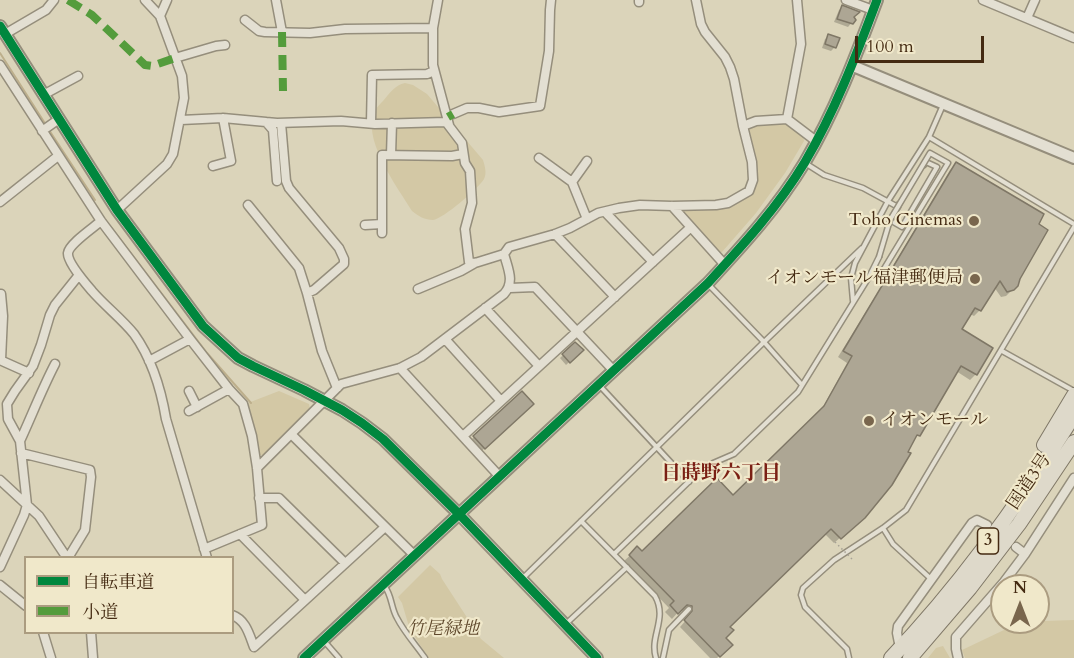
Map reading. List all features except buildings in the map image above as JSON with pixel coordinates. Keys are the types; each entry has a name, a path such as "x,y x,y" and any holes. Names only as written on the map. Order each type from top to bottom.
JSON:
{"highway":[{"path":"1025,491 1032,466 1074,393"},
{"name":"国道3号","path":"900,655 1025,491 1074,415"},
{"name":"国道3号","path":"900,655 970,588 1049,482 1074,443"}],"street":[{"path":"54,0 46,10 3,30 44,95 56,122 117,210 203,326 238,358 325,401 362,423 383,439 605,658"},
{"path":"117,210 167,164 173,154 184,98 182,76 160,16 144,0"},
{"path":"160,16 167,0"},
{"path":"276,0 282,32"},
{"path":"438,0 432,28 432,65 449,125 462,143 465,163 470,171 472,203 465,229 469,262 475,263"},
{"path":"453,114 467,108 499,112 540,106 549,51 551,0"},
{"path":"418,289 475,263 504,254 509,247 555,234 598,213 640,205 716,205 728,203 749,191 753,180 752,162 734,80 725,57 701,24 696,0"},
{"path":"787,119 801,44 797,0"},
{"path":"304,658 708,283 752,236 804,163 836,103 852,66 875,5 846,0"},
{"path":"983,0 1074,38"},
{"path":"1027,18 1035,0"},
{"path":"245,20 259,31 282,32 432,28"},
{"path":"176,58 225,45"},
{"path":"0,65 101,221 190,339 243,404 252,436 262,525 206,553 166,419 162,396 149,361 133,334 79,275 68,255 73,244 101,221"},
{"path":"852,66 1074,158"},
{"path":"371,123 372,75 427,74 434,71"},
{"path":"44,95 78,76"},
{"path":"181,120 223,117 281,123 446,122 449,125"},
{"path":"213,166 231,161 223,117"},
{"path":"743,126 756,121 787,119 816,141"},
{"path":"43,131 56,122"},
{"path":"266,122 273,130 277,181"},
{"path":"281,123 286,181 289,188 339,248 344,259 344,264 314,290 307,293"},
{"path":"392,123 392,155"},
{"path":"365,225 382,229 382,155 452,156 463,154"},
{"path":"0,202 58,156"},
{"path":"539,158 572,182 587,219"},
{"path":"572,182 587,161"},
{"path":"248,205 299,268 322,351 337,387"},
{"path":"672,206 725,265"},
{"path":"605,212 653,262"},
{"path":"463,436 691,227"},
{"path":"555,234 615,297"},
{"path":"504,254 510,276 510,288"},
{"path":"0,567 2,555 27,505 20,441 8,419 7,404 33,366 50,315 79,275"},
{"path":"256,468 341,384 400,368 421,357 510,288 535,287 614,370"},
{"path":"1,294 3,316 1,360 29,373"},
{"path":"485,308 539,366"},
{"path":"149,361 190,339"},
{"path":"445,339 501,401"},
{"path":"20,441 55,364"},
{"path":"400,368 500,477"},
{"path":"189,391 193,409 230,389"},
{"path":"291,434 414,555"},
{"path":"21,453 90,470 85,531 69,556"},
{"path":"0,480 39,516 67,556"},
{"path":"958,658 956,637 1004,582 1072,485"},
{"path":"259,498 279,498 345,563"},
{"path":"900,655 898,626 972,523 977,520 987,525"},
{"path":"234,616 244,623 254,647 385,527"},
{"path":"240,534 305,600"},
{"path":"1017,547 1025,554"},
{"path":"523,578 597,658"},
{"path":"0,585 24,604"},
{"path":"43,634 51,658"},
{"path":"91,634 93,658"}],"lane":[{"path":"853,302 851,278 855,263 888,201 929,137 943,104"},
{"path":"849,658 847,649 805,607 801,596 803,588 834,560 906,510 1002,351 1074,225 929,137"},
{"path":"614,554 705,467 734,454 798,392 869,277 879,257 891,220 930,153 948,163 882,272 895,279"},
{"path":"804,163 824,175 863,188 898,207 926,162 937,167 902,227 891,220"},
{"path":"523,578 862,248"},
{"path":"708,283 802,385"},
{"path":"1002,351 1074,393"},
{"path":"598,385 689,482"},
{"path":"581,521 655,596 660,614 654,651 656,658"},
{"path":"883,528 893,544 931,579"},
{"path":"569,621 627,567"},
{"path":"383,584 389,592 398,620 425,658"},
{"path":"663,658 669,630 690,609"},
{"path":"323,640 339,658"}],"path":[{"path":"835,542 853,560"}],"green space":[{"path":"405,83 427,94 483,160 485,168 484,179 475,189 452,209 433,220 412,211 384,165 374,139 372,127 374,112 393,90"},
{"path":"785,124 803,136 804,141 785,173 756,213 719,253 683,213 684,210 723,208 751,193 758,180 749,128 752,125"},
{"path":"279,391 309,404 310,410 263,455 259,455 248,403"},
{"name":"竹尾緑地","path":"430,565 440,574 481,639 504,658 429,658 410,630 398,597"},
{"path":"1074,620 1074,658 965,658 962,650 996,634 1050,634 1050,621"},
{"path":"943,646 950,658 928,658 936,648"}],"waterway":[{"path":"0,53 46,125"},
{"path":"49,130 95,200"},
{"path":"111,227 207,353 251,403"}],"marked path":[{"path":"68,0 92,15 145,65 152,66 175,58"},
{"path":"282,32 283,91"},
{"path":"448,117 453,114"}],"cycle path":[{"path":"304,658 708,283 747,240 783,195 816,143 844,83 877,0"},
{"path":"0,26 117,210 203,326 238,358 342,410 383,439 459,514 597,658"}],"place":[{"name":"Toho Cinemas","path":"974,221"},
{"name":"イオンモール福津郵便局","path":"975,279"},
{"name":"イオンモール","path":"869,421"}],"district":[{"name":"日蒔野六丁目","path":"721,474"}]}
